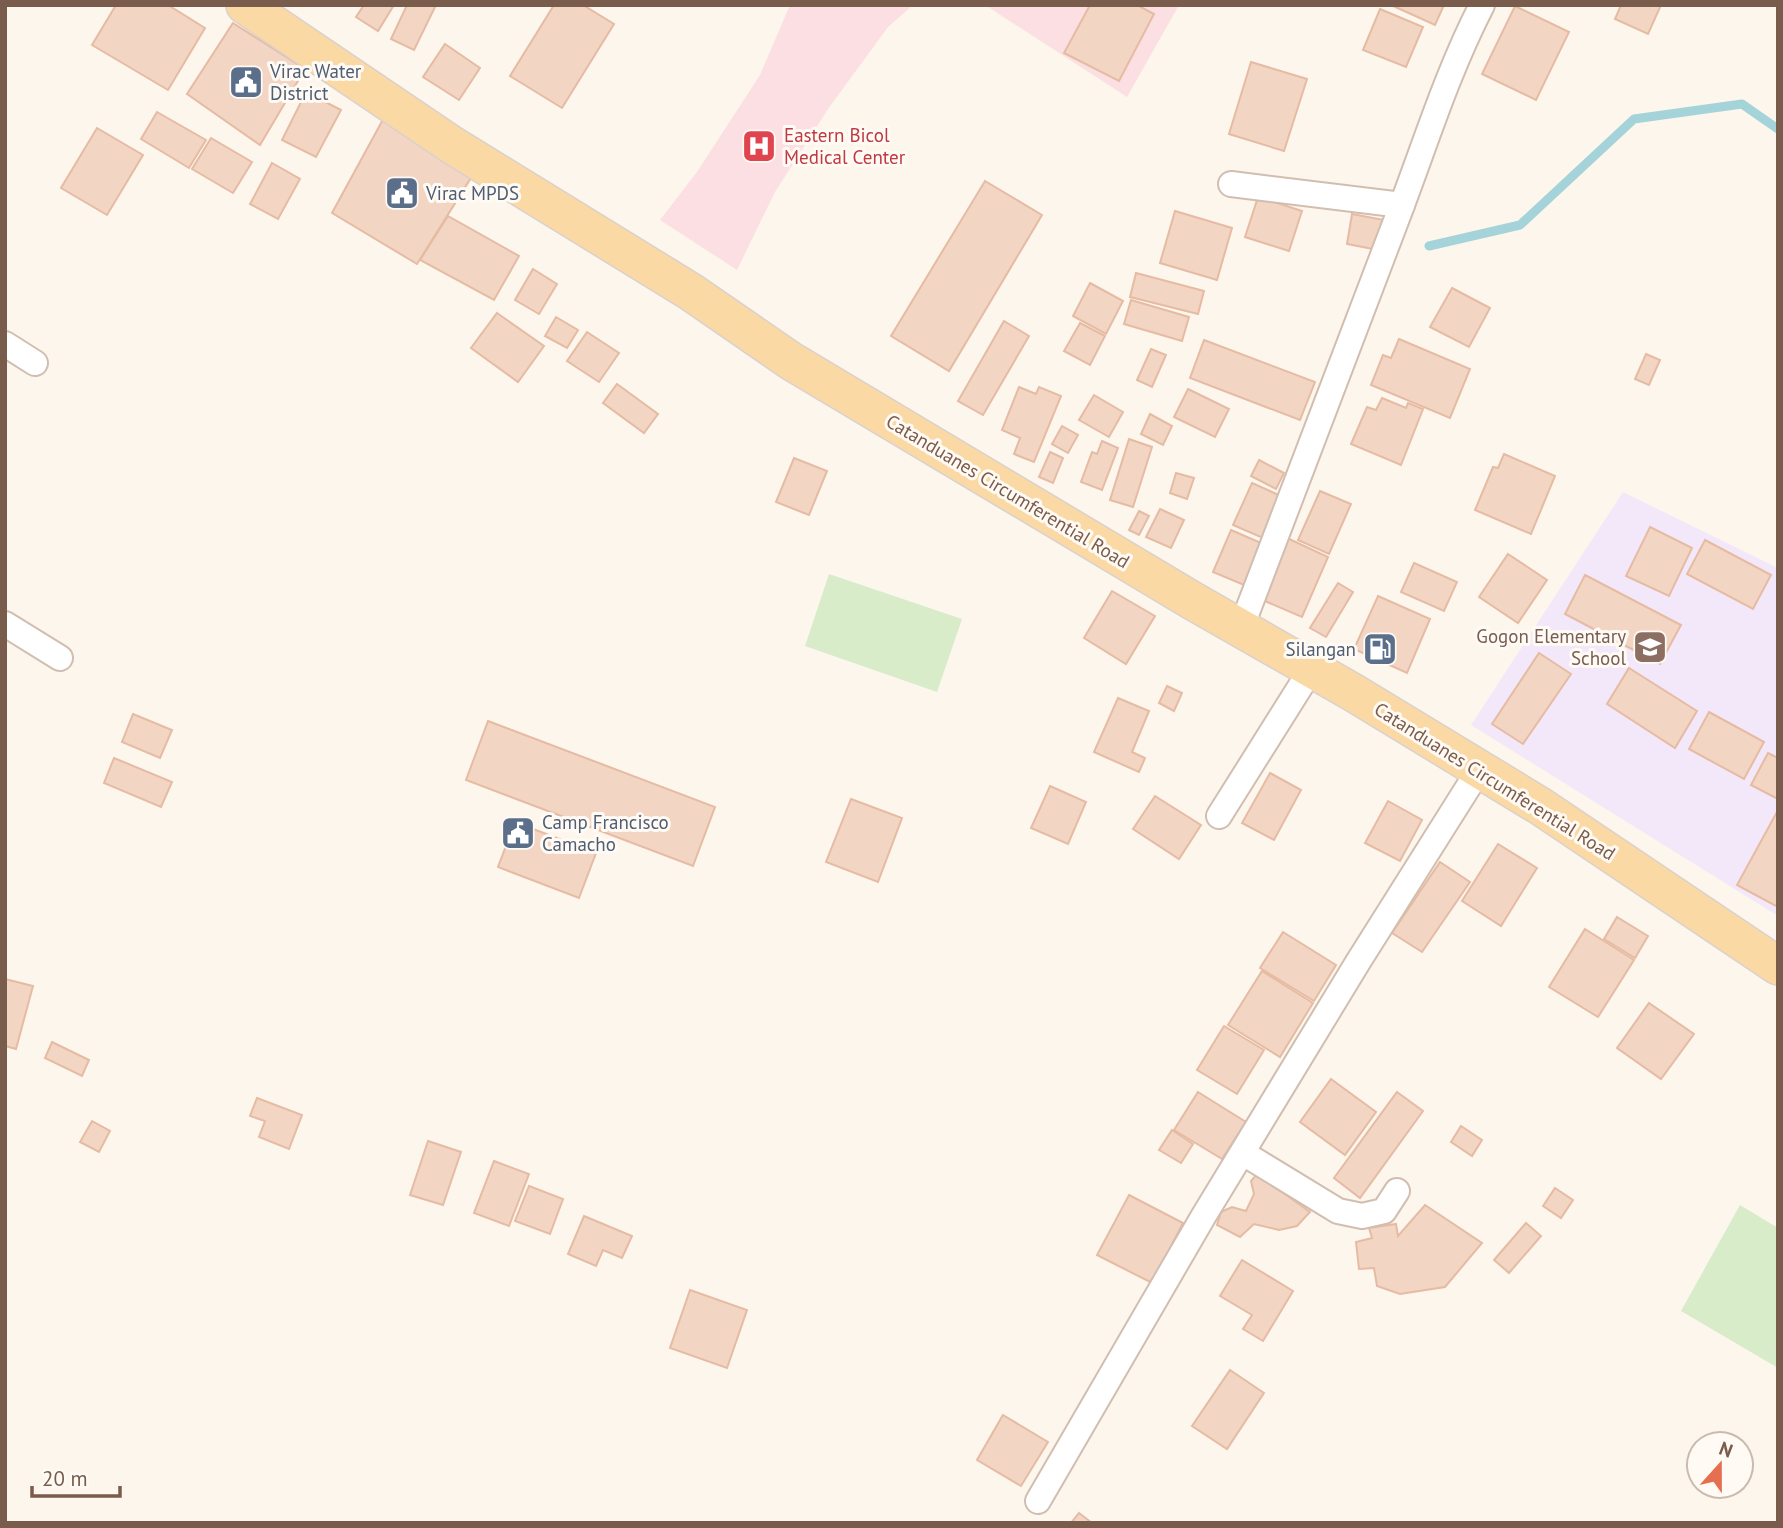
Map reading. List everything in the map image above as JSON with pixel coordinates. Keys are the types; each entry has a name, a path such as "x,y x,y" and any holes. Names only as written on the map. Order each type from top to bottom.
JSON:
{"main road":[{"name":"Catanduanes Circumferential Road","path":"245,5 452,145 691,292 791,361 1312,668 1540,806 1778,966"}],"street":[{"path":"1241,628 1454,61 1482,5"},
{"path":"1231,184 1402,205"},
{"path":"5,344 35,363"},
{"path":"5,624 60,658"},
{"path":"1219,816 1312,668"},
{"path":"1038,1500 1358,962 1479,770"},
{"path":"1243,1153 1338,1212 1362,1216 1384,1211 1397,1191"}],"shaded area":[{"name":"Eastern Bicol Medical Center","path":"790,5 913,5 888,27 828,109 775,192 737,270 660,220 697,172 760,75"},
{"path":"985,5 1179,5 1127,97"},
{"name":"Gogon Elementary School","path":"1623,492 1778,568 1778,916 1471,725"}],"green space":[{"path":"829,574 962,619 937,692 805,646"},
{"path":"1740,1205 1778,1228 1778,1368 1681,1311"}],"building":[{"path":"116,5 168,5 205,28 168,90 92,45"},
{"path":"364,5 394,5 378,31 356,17"},
{"path":"407,5 436,5 414,50 391,39"},
{"path":"554,5 583,5 614,24 562,108 510,76"},
{"path":"1090,5 1137,5 1154,14 1119,81 1064,53"},
{"path":"1391,5 1444,5 1435,25"},
{"path":"1621,5 1661,5 1648,34 1615,19"},
{"path":"1515,6 1569,32 1536,100 1482,74"},
{"path":"1380,9 1423,27 1406,67 1363,50"},
{"name":"Virac Water District","path":"233,23 305,69 260,145 187,94"},
{"path":"445,44 480,68 459,100 423,77"},
{"path":"1251,62 1307,79 1284,151 1229,134"},
{"path":"306,92 341,110 316,157 282,140"},
{"path":"157,112 206,140 189,168 141,139"},
{"name":"Virac MPDS","path":"386,114 474,173 417,264 332,213"},
{"path":"97,128 143,155 107,215 61,188"},
{"path":"211,138 252,162 233,193 192,169"},
{"path":"272,163 300,179 278,219 250,204"},
{"path":"985,181 1042,215 949,371 891,336"},
{"path":"1258,197 1302,211 1289,251 1245,237"},
{"path":"1175,211 1232,228 1217,280 1160,263"},
{"path":"1352,214 1384,220 1378,250 1347,244"},
{"path":"448,216 519,256 494,300 420,260"},
{"path":"533,269 557,284 539,314 515,300"},
{"path":"1136,273 1204,291 1198,314 1130,297"},
{"path":"1090,283 1123,301 1106,334 1073,316"},
{"path":"1452,288 1490,308 1469,347 1430,327"},
{"path":"1131,300 1189,317 1182,341 1124,324"},
{"path":"497,313 544,346 518,382 471,348"},
{"path":"556,317 578,330 567,348 545,336"},
{"path":"1004,321 1029,336 983,415 958,401"},
{"path":"1080,323 1105,336 1090,365 1064,351"},
{"path":"587,332 619,353 599,382 567,361"},
{"path":"1399,339 1470,369 1450,418 1371,385 1383,355 1391,358"},
{"path":"1204,340 1315,382 1300,420 1190,378"},
{"path":"1151,349 1166,355 1152,387 1137,380"},
{"path":"1646,354 1660,360 1649,385 1635,379"},
{"path":"617,384 658,414 644,433 603,403"},
{"path":"1019,387 1036,394 1039,387 1061,396 1034,462 1014,454 1020,438 1002,430"},
{"path":"1188,389 1229,409 1215,437 1174,417"},
{"path":"1094,395 1123,412 1109,437 1079,420"},
{"path":"1382,398 1406,408 1408,403 1423,409 1401,465 1351,444 1367,407 1376,410"},
{"path":"1150,414 1172,426 1163,445 1141,434"},
{"path":"1062,426 1078,435 1068,453 1052,444"},
{"path":"1129,439 1152,447 1133,507 1110,500"},
{"path":"1102,441 1118,448 1102,490 1081,482 1092,452 1097,454"},
{"path":"1050,452 1063,458 1053,483 1039,477"},
{"path":"1504,454 1555,476 1531,534 1475,510 1493,467 1498,468"},
{"path":"794,458 827,471 809,515 776,502"},
{"path":"1259,460 1284,473 1276,489 1251,476"},
{"path":"1176,473 1194,478 1187,499 1170,493"},
{"path":"1252,483 1281,496 1263,538 1233,525"},
{"path":"1320,491 1351,504 1329,554 1298,540"},
{"path":"1160,509 1184,520 1171,548 1146,537"},
{"path":"1139,511 1149,516 1139,535 1129,530"},
{"path":"1650,527 1692,548 1669,596 1626,576"},
{"path":"1231,530 1261,543 1244,585 1213,572"},
{"path":"1287,538 1328,557 1302,617 1260,599"},
{"path":"1705,540 1771,575 1753,609 1687,574"},
{"path":"1508,554 1547,580 1518,623 1479,597"},
{"path":"1414,563 1457,582 1444,611 1401,592"},
{"path":"1585,575 1681,625 1660,664 1565,614"},
{"path":"1338,583 1353,592 1326,637 1310,628"},
{"path":"1112,591 1155,616 1126,664 1084,638"},
{"path":"1378,596 1430,619 1407,673 1354,649"},
{"path":"1539,653 1571,674 1523,744 1492,724"},
{"path":"1629,668 1697,711 1675,748 1607,704"},
{"path":"1167,686 1182,693 1174,711 1159,703"},
{"path":"1118,698 1149,711 1132,752 1145,758 1139,772 1094,752"},
{"path":"1709,712 1764,742 1744,779 1689,749"},
{"path":"133,714 172,730 160,758 122,742"},
{"path":"488,721 715,807 693,866 466,780"},
{"path":"1768,753 1778,758 1778,799 1751,785"},
{"path":"114,758 172,782 161,807 104,783"},
{"path":"1270,773 1301,790 1274,840 1242,823"},
{"path":"1050,786 1086,802 1068,844 1031,828"},
{"path":"1155,796 1201,825 1179,859 1133,829"},
{"path":"851,799 902,818 878,882 826,862"},
{"path":"1388,801 1422,820 1400,861 1365,843"},
{"path":"1778,810 1778,907 1737,885"},
{"path":"515,822 596,853 579,898 498,867"},
{"path":"1498,844 1537,868 1501,926 1462,901"},
{"path":"1440,862 1470,882 1422,952 1392,933"},
{"path":"1617,917 1648,936 1635,958 1604,939"},
{"path":"1585,929 1634,960 1598,1017 1549,987"},
{"path":"1283,932 1336,965 1314,1001 1260,968"},
{"path":"1262,971 1313,1003 1280,1057 1228,1025"},
{"path":"5,979 33,986 16,1049 5,1046"},
{"path":"1649,1003 1694,1034 1661,1079 1617,1048"},
{"path":"1224,1026 1264,1050 1237,1094 1197,1070"},
{"path":"52,1042 89,1060 82,1076 45,1058"},
{"path":"1331,1079 1376,1112 1345,1155 1300,1122"},
{"path":"1198,1092 1246,1122 1222,1159 1174,1130"},
{"path":"1397,1092 1423,1111 1360,1198 1334,1178"},
{"path":"257,1098 302,1115 289,1149 259,1137 265,1121 250,1116"},
{"path":"92,1121 110,1131 99,1152 80,1142"},
{"path":"1461,1126 1482,1140 1472,1156 1451,1142"},
{"path":"1172,1130 1193,1144 1181,1163 1159,1150"},
{"path":"428,1141 461,1152 443,1205 410,1195"},
{"path":"494,1161 529,1174 509,1226 474,1213"},
{"path":"1257,1174 1310,1212 1297,1226 1279,1230 1254,1224 1240,1237 1217,1225 1221,1212 1232,1207 1246,1211 1254,1194 1251,1181"},
{"path":"529,1186 563,1199 550,1234 515,1221"},
{"path":"1555,1188 1573,1200 1561,1218 1543,1206"},
{"path":"1129,1195 1183,1223 1152,1283 1097,1255"},
{"path":"1425,1205 1482,1243 1445,1287 1400,1294 1377,1286 1374,1268 1359,1269 1356,1242 1372,1238 1369,1228 1396,1224 1398,1236"},
{"path":"584,1216 632,1236 622,1258 603,1250 596,1266 568,1254"},
{"path":"1526,1223 1541,1236 1509,1273 1494,1260"},
{"path":"1242,1260 1293,1291 1263,1341 1243,1329 1252,1315 1220,1296"},
{"path":"690,1290 747,1310 727,1368 670,1348"},
{"path":"1230,1370 1264,1393 1227,1449 1192,1426"},
{"path":"1003,1415 1048,1442 1021,1486 977,1460"},
{"path":"1079,1513 1092,1523 1071,1523"}],"waterway":[{"path":"1429,246 1520,225 1634,119 1742,104 1778,129"}],"place":[{"name":"Virac Water District","path":"246,82"},
{"name":"Eastern Bicol Medical Center","path":"759,146"},
{"name":"Virac MPDS","path":"402,193"},
{"name":"Gogon Elementary School","path":"1650,647"},
{"name":"Silangan","path":"1380,649"},
{"name":"Camp Francisco Camacho","path":"518,833"}]}
